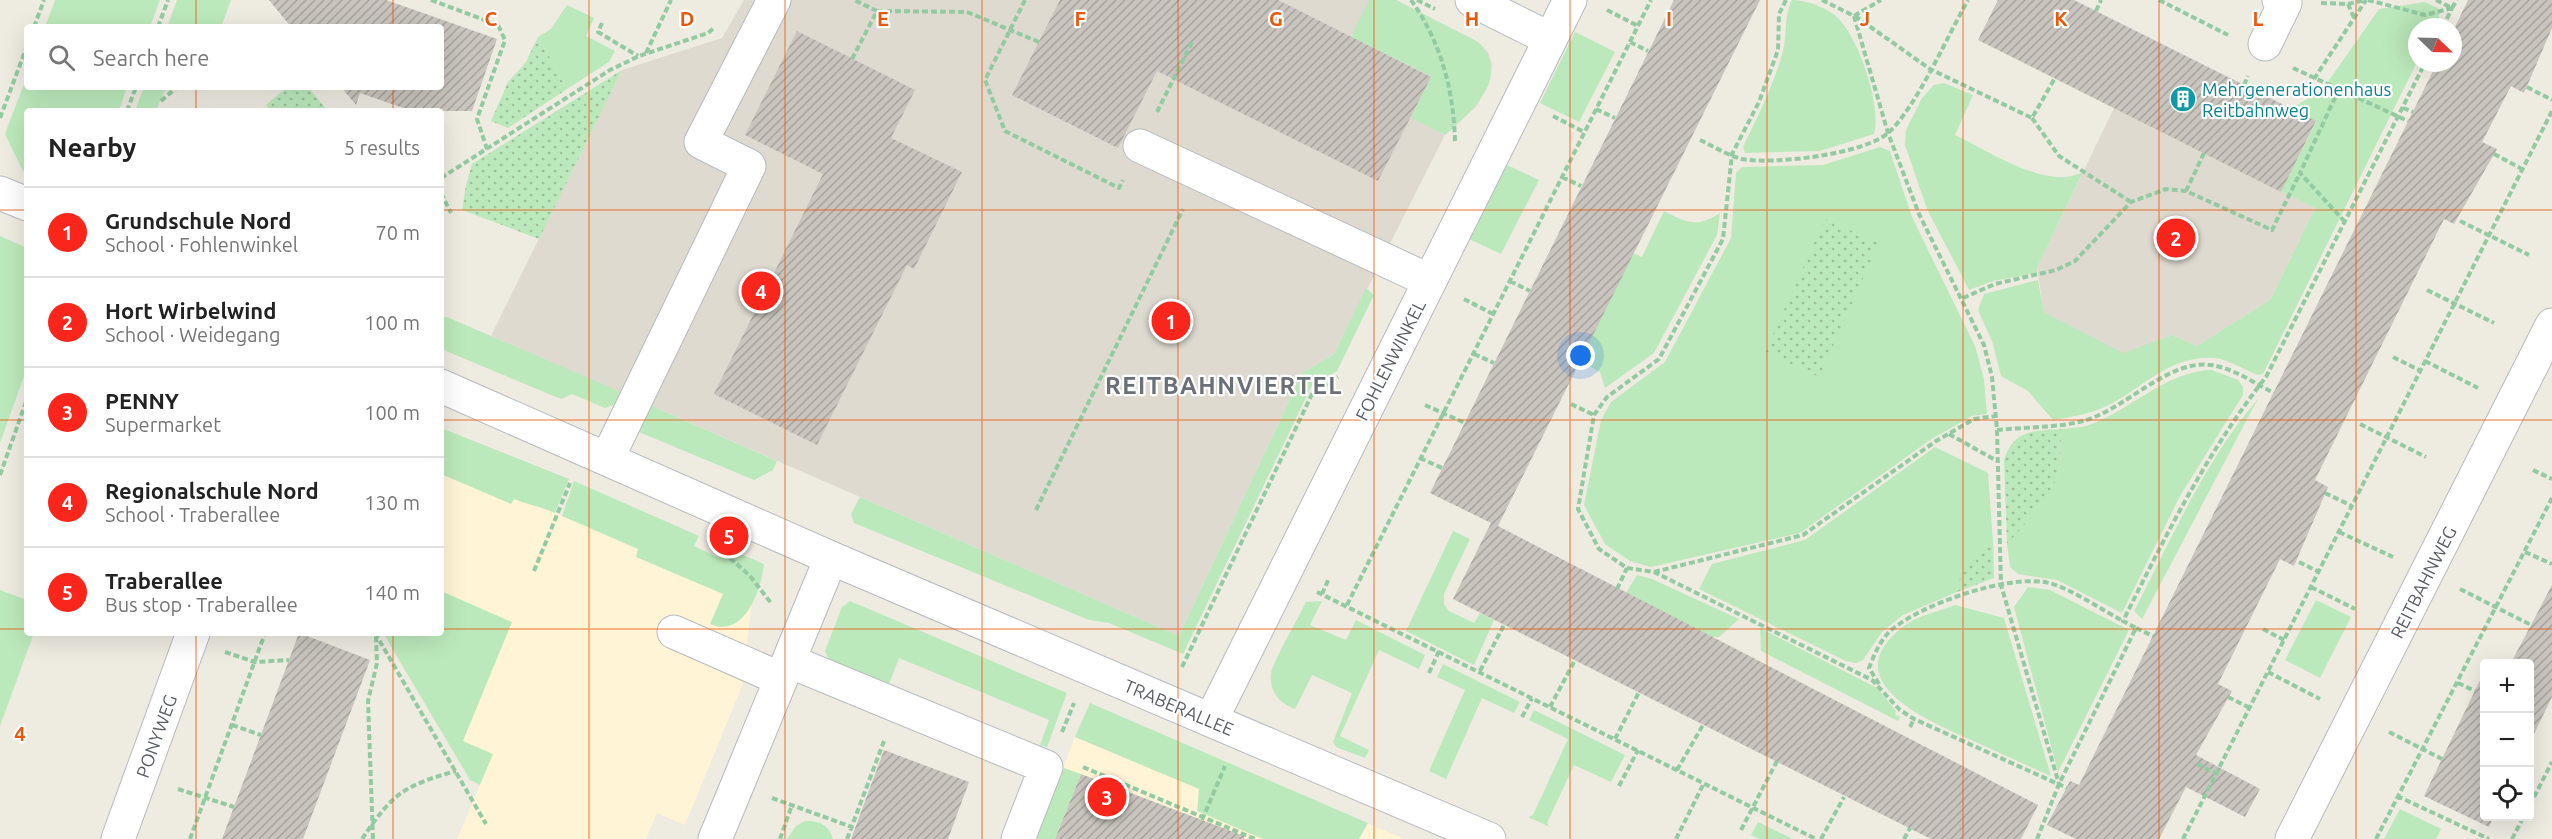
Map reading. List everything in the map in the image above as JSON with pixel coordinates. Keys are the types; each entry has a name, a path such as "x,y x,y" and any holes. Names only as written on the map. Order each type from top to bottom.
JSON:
{"street":[{"path":"596,454 749,166 701,142 774,0"},
{"path":"1472,0 1550,39"},
{"path":"2265,44 2285,3 2279,0"},
{"name":"FOHLENWINKEL","path":"1211,720 1550,39 1584,3"},
{"path":"1140,146 1430,281"},
{"path":"0,193 24,203"},
{"name":"REITBAHNWEG","path":"2292,839 2552,325"},
{"name":"TRABERALLEE","path":"444,387 831,558 1489,839"},
{"path":"715,839 831,558"},
{"path":"674,632 790,658 1046,767 1018,839"},
{"name":"PONYWEG","path":"118,839 191,636"}],"path":[{"path":"35,24 45,0"},
{"path":"159,24 168,0"},
{"path":"431,0 498,25 505,39 477,119 487,149"},
{"path":"646,54 671,0"},
{"path":"855,0 876,11 967,12 1009,32 1039,42"},
{"path":"1025,0 985,80 1005,131 1119,188 1193,40"},
{"path":"1411,0 1427,22 1444,64 1455,121 1455,144 1463,137"},
{"path":"1417,0 1437,10"},
{"path":"1347,605 1651,0"},
{"path":"1786,0 1779,14 1778,50 1759,102 1732,154 1723,239 1659,359 1607,397 1594,415 1578,509 1599,549 1627,568 1654,572 1880,686"},
{"path":"1822,0 1854,16 1930,69 2032,118 2059,156 2131,202"},
{"path":"1854,16 1881,0"},
{"path":"1700,140 1742,159 1821,158 1877,141 1888,133 1906,113 1968,0"},
{"path":"2096,11 2101,0"},
{"path":"2314,79 2367,0 2425,15 2452,8"},
{"path":"2436,0 2452,8"},
{"path":"2447,18 2457,0"},
{"path":"1584,3 1638,26"},
{"path":"2348,4 2354,18"},
{"path":"852,59 876,11"},
{"path":"1854,16 1888,133 1919,214 1963,298 1984,345 1992,378 1997,430 2001,585 2059,784"},
{"path":"603,23 598,32 639,56"},
{"path":"444,176 610,70 639,56 708,33 717,25"},
{"path":"1630,42 1648,51"},
{"path":"0,118 24,54"},
{"path":"2124,621 2185,498 2242,406 2260,386 2421,72"},
{"path":"2244,85 2248,76"},
{"path":"2032,118 2055,78"},
{"path":"2527,87 2552,100"},
{"path":"1963,298 1995,284 2056,270 2075,261 2131,202 2166,189 2186,191 2272,230 2339,89"},
{"path":"128,108 135,90"},
{"path":"161,101 174,90"},
{"path":"2403,108 2413,112"},
{"path":"1596,109 1615,118"},
{"path":"2183,839 2552,111"},
{"path":"2399,116 2408,121"},
{"path":"2186,191 2204,153"},
{"path":"2494,154 2522,169"},
{"path":"2300,173 2345,222"},
{"path":"1036,510 1200,174"},
{"path":"1562,177 1581,186"},
{"path":"444,200 451,213"},
{"path":"2460,221 2529,255"},
{"path":"1510,281 1530,291"},
{"path":"2427,290 2494,323"},
{"path":"1474,354 1494,363"},
{"path":"2393,357 2421,371"},
{"path":"2425,361 2512,406"},
{"path":"1997,430 2083,422 2110,411 2173,372 2197,365 2212,365 2274,393"},
{"path":"2443,379 2446,372"},
{"path":"1182,667 1313,392 1341,375"},
{"path":"1571,404 1594,415"},
{"path":"1425,405 1465,423"},
{"path":"0,475 24,407"},
{"path":"1654,572 1803,535 1948,434 1974,419 1996,416"},
{"path":"2360,424 2426,457"},
{"path":"1948,434 1998,461"},
{"path":"534,571 596,454"},
{"path":"1420,458 1442,468"},
{"path":"2533,470 2552,479"},
{"path":"2325,492 2352,506"},
{"path":"2376,839 2552,498"},
{"path":"2339,532 2365,544"},
{"path":"727,551 728,556 750,576 790,658"},
{"path":"2525,552 2552,564"},
{"path":"2299,562 2319,572"},
{"path":"1617,589 1627,568"},
{"path":"1281,576 1347,605 1819,839 1844,796"},
{"path":"1322,594 1329,578"},
{"path":"2067,788 1914,719 1900,710 1880,686 1869,668 1875,650 1889,633 1905,620 1951,599 2001,585 2030,581 2050,584 2153,636"},
{"path":"2311,587 2355,609"},
{"path":"2474,595 2531,625"},
{"path":"1480,671 1504,625"},
{"path":"2037,839 2059,784 2136,628"},
{"path":"2263,629 2284,640"},
{"path":"191,636 255,662 289,660"},
{"path":"190,839 264,636"},
{"path":"373,839 368,701 377,663 375,636"},
{"path":"376,636 486,824"},
{"path":"1429,673 1439,651"},
{"path":"1550,707 1575,660"},
{"path":"2268,672 2300,688"},
{"path":"2458,683 2475,691"},
{"path":"1615,739 1639,692"},
{"path":"1522,717 1532,698"},
{"path":"2228,698 2250,708"},
{"path":"848,839 897,704"},
{"path":"1910,727 1914,719"},
{"path":"1677,770 1703,724"},
{"path":"232,725 261,735"},
{"path":"2394,735 2442,759"},
{"path":"1619,786 1638,750"},
{"path":"1741,830 1777,761"},
{"path":"2534,796 2552,762"},
{"path":"1074,763 1203,819 1256,839"},
{"path":"2197,764 2217,774"},
{"path":"362,839 396,795 415,783 456,771"},
{"path":"141,777 234,807"},
{"path":"738,783 852,827"},
{"path":"1676,839 1704,783"},
{"path":"2397,796 2489,839"},
{"path":"1203,819 1212,797"},
{"path":"780,839 792,805"},
{"path":"2512,839 2521,821"},
{"path":"1904,839 1910,828"}],"shaded area":[{"path":"744,0 1396,0 1478,42 1488,52 1492,64 1488,86 1476,107 1445,135 1334,354 1302,373 1179,636 491,336 622,70 722,38"},
{"path":"2114,108 2211,110 2300,154 2282,191 2315,208 2271,299 2197,346 2172,335 2123,354 2044,312 2037,268"},
{"path":"444,464 752,599 742,686 685,825 657,813 646,839 457,839 480,785 470,780 385,636 444,636"},
{"path":"1075,737 1199,789 1208,754 1404,839 1036,839"}],"green space":[{"path":"55,0 160,0 151,24 46,24"},
{"path":"177,0 231,0 222,24 168,24"},
{"path":"1369,0 1396,0 1478,42 1488,55 1491,68 1490,80 1484,93 1466,116 1445,135 1411,118 1431,76 1351,37"},
{"path":"1792,0 1823,8 1835,15 1847,29 1861,57 1872,91 1876,122 1874,134 1820,151 1745,153 1743,147 1779,63"},
{"path":"2425,2 2438,8 2439,18 2408,18 2408,72 2412,72 2263,374 2258,375 2215,358 2185,361 2158,374 2107,406 2053,420 2028,391 2001,376 1992,341 1978,310 1984,294 2038,280 2044,312 2123,353 2172,335 2197,346 2271,299 2315,208 2281,191 2316,122 2291,109 2323,89 2379,9"},
{"path":"567,5 594,18 586,36 615,51 609,62 567,89 538,37 551,29"},
{"path":"1575,32 1615,52 1579,122 1540,103"},
{"path":"538,37 567,89 508,128 491,121 508,82 526,62"},
{"path":"622,70 539,239 462,210 472,164"},
{"path":"1944,83 1973,95 1955,135 2018,167 2036,173 2069,177 2083,172 2037,268 2037,273 1993,281 1969,290 1927,209 1905,145 1906,130 1922,98 1934,85"},
{"path":"24,84 24,90 126,90 120,108 24,108 24,171 5,134"},
{"path":"143,90 166,90 157,108 136,108"},
{"path":"284,90 310,90 326,108 268,108 266,105"},
{"path":"1880,147 1890,151 1912,217 1975,346 1984,379 1987,414 1972,416 1930,440 1800,533 1651,567 1630,561 1605,544 1584,505 1601,420 1611,402 1665,362 1731,238 1736,173 1742,167 1823,165"},
{"path":"1507,165 1539,180 1501,254 1469,239"},
{"path":"1664,211 1692,222 1705,221 1720,213 1717,235 1654,353 1605,388 1600,372 1579,361 1633,253 1642,257"},
{"path":"1825,219 1879,243 1819,377 1765,352"},
{"path":"0,236 24,247 24,376 0,443"},
{"path":"1366,288 1374,295 1337,371 1311,387 1183,654 1109,623 1089,620 854,523 851,514 860,497 1179,636 1302,373 1334,354"},
{"path":"444,318 623,393 619,403 605,408 572,394 561,399 446,351 444,349"},
{"path":"2212,370 2238,380 2243,387 2243,395 2180,496 2122,613 2057,580 2018,574 2010,567 2007,544 2047,499 2060,470 2061,429 2089,425 2179,377"},
{"path":"2259,398 2142,619 2134,611 2190,500 2223,446"},
{"path":"647,404 777,461 773,470 754,480 639,432 639,423"},
{"path":"444,429 569,479 555,513 514,499 511,504 444,475"},
{"path":"2061,429 2060,470 2047,500 2007,544 2004,460 2008,450 2013,442 2026,434"},
{"path":"1935,447 1988,473 1993,541 1973,556 1961,576 1957,592 1903,615 1882,632 1863,660 1856,663 1846,661 1699,589 1712,564 1805,540"},
{"path":"574,481 699,536 694,546 719,558 724,547 764,564 759,587 749,610 732,625 722,627 710,624 723,594 636,557 638,549 562,516"},
{"path":"1453,531 1470,539 1444,594 1444,604 1449,611 1474,623 1480,613 1494,620 1474,665 1406,631"},
{"path":"1993,541 1994,578 1957,592 1961,575 1968,562 1978,551"},
{"path":"1637,575 1652,579 1739,619 1719,637 1708,637 1626,593"},
{"path":"2028,587 2050,590 2129,630 2058,772 2014,607"},
{"path":"0,590 24,599 24,636 33,636 0,726"},
{"path":"444,592 512,622 463,741 493,754 480,785 470,780 385,636 444,636"},
{"path":"2316,600 2351,617 2320,678 2285,660"},
{"path":"850,601 1067,693 1047,747 1040,745 1049,720 899,658 886,692 832,667 825,651 842,607"},
{"path":"1322,601 1310,625 1346,640 1356,620 1425,655 1419,669 1379,650 1340,736 1369,750 1365,758 1336,747 1333,742 1352,693 1312,675 1295,709 1285,704 1277,696 1272,686 1273,668 1306,602"},
{"path":"1955,605 2004,618 2051,776 1953,732 1911,710 1894,696 1882,681 1878,664 1884,646 1909,622"},
{"path":"1760,628 1877,688 1896,711 1895,715 1900,717 1898,721 1761,651"},
{"path":"1443,664 1520,702 1514,713 1482,698 1446,779 1429,771 1465,690 1437,677"},
{"path":"1090,703 1368,823 1359,839 1263,839 1197,811 1199,789 1075,737"},
{"path":"1534,710 1625,755 1611,782 1574,765 1547,823 1550,827 1528,817 1533,815 1568,739 1529,720"},
{"path":"1064,768 1081,774 1055,839 1036,839"},
{"path":"2400,809 2441,829 2436,839 2384,839"},
{"path":"805,821 823,824 833,839 787,839 796,826"},
{"path":"1758,822 1793,839 1759,839 1751,835"}],"building":[{"path":"269,0 386,0 497,39 472,111 403,108 360,93 356,105 344,90 444,90 444,24 289,24"},
{"path":"1060,0 1278,0 1431,77 1378,181 1157,71 1118,148 1012,95"},
{"path":"1674,0 1760,0 1498,526 2038,805 2021,839 1931,839 1453,599 1491,523 1430,493"},
{"name":"Mehrgenerationenhaus Reitbahnweg","path":"1998,0 2074,0 2316,121 2281,192 1978,40"},
{"path":"2468,0 2552,0 2552,28 2524,93 2511,86 2482,142 2497,149 2454,224 2444,219 2315,480 2328,487 2294,566 2280,559 2218,684 2232,691 2196,755 2260,789 2245,817 2186,787 2159,839 2076,839 2047,825 2070,781 2079,785 2433,72 2462,72 2462,18 2459,18"},
{"path":"797,31 915,90 891,138 962,172 914,269 907,265 817,445 714,394 823,174 745,135"},
{"path":"2552,585 2552,697 2534,734 2534,659 2513,659"},
{"path":"298,636 307,636 370,660 303,839 222,839"},
{"path":"2480,680 2480,821 2492,821 2489,827 2424,796"},
{"path":"884,750 969,782 948,839 851,839"},
{"path":"1081,774 1244,836 1244,839 1055,839"}],"place":[{"name":"Mehrgenerationenhaus Reitbahnweg","path":"2183,99"},
{"name":"Hort Wirbelwind","path":"2176,238"},
{"name":"Regionalschule Nord","path":"761,291"},
{"name":"Grundschule Nord","path":"1171,321"},
{"name":"Traberallee","path":"729,536"},
{"name":"PENNY","path":"1107,797"}],"district":[{"name":"REITBAHNVIERTEL","path":"1224,385"}]}
